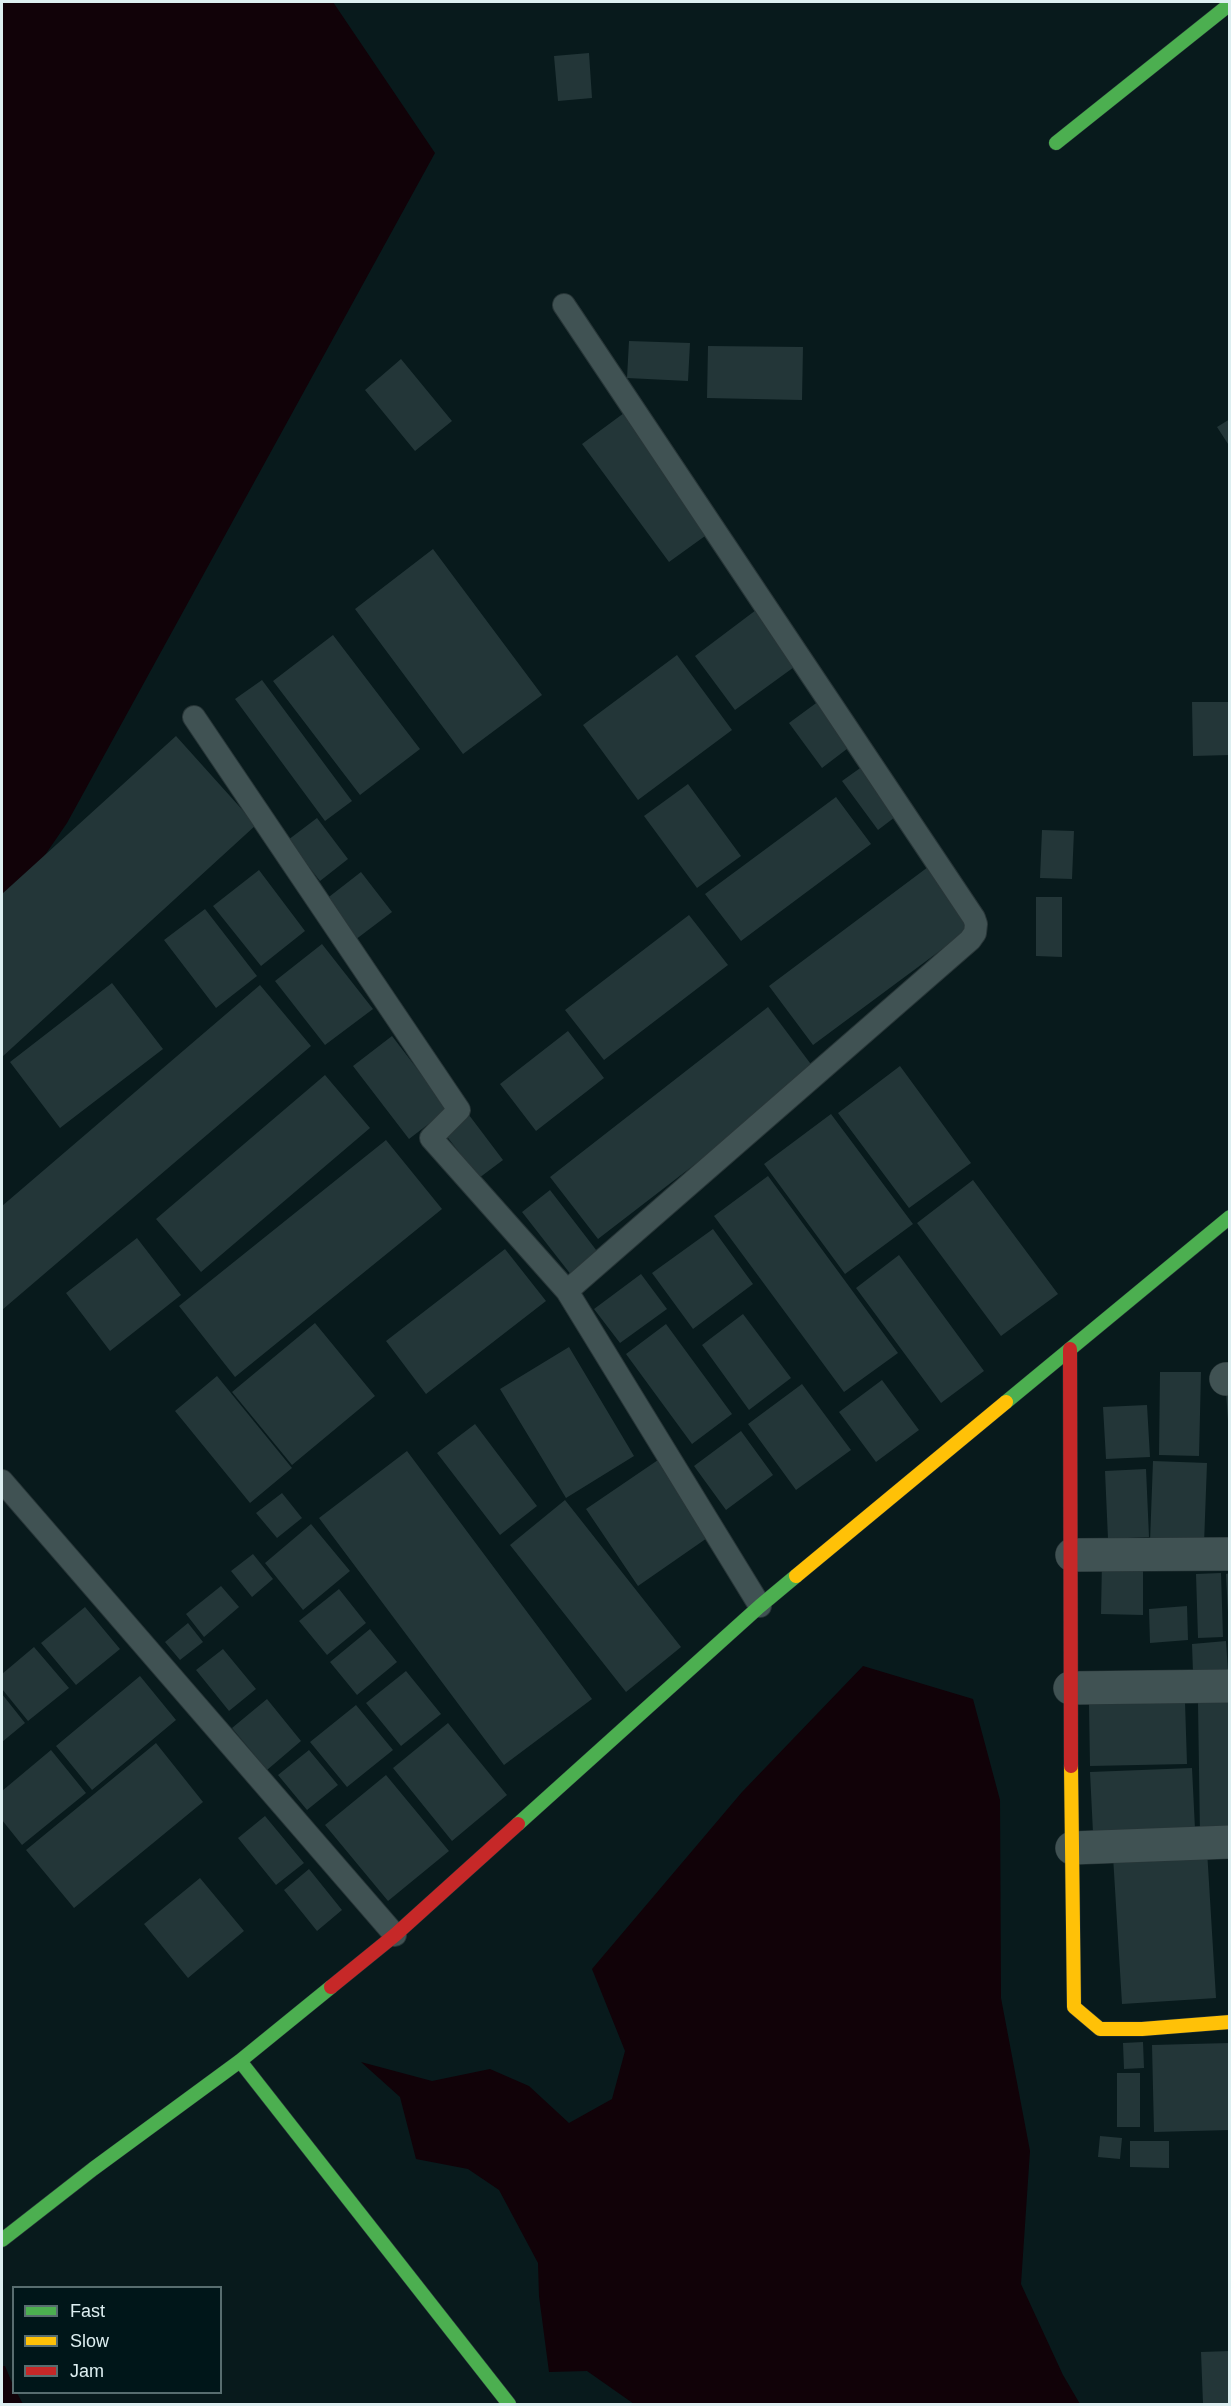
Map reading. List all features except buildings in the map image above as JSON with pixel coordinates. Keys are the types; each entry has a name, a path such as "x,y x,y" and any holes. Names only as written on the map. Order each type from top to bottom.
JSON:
{"street":[{"path":"1056,143 1230,4"},
{"path":"2,2240 93,2169 240,2061 395,1935 760,1606 1230,1217"},
{"path":"1070,1349 1072,1556 1070,1688 1074,2007 1100,2029 1142,2029 1230,2022"},
{"path":"1072,1556 1230,1554"},
{"path":"1070,1688 1230,1686"},
{"path":"1072,1848 1230,1842"},
{"path":"240,2061 508,2404"}],"lane":[{"path":"564,304 976,924 975,933 970,940 567,1292"},
{"path":"194,717 459,1110 431,1138 567,1292 760,1606"},
{"path":"2,1481 395,1935"}],"shaded area":[{"path":"2,2 333,2 435,153 67,823 2,918"},
{"path":"863,1666 973,1699 1000,1800 1001,1998 1030,2151 1021,2284 1063,2375 1080,2404 634,2404 587,2371 549,2372 539,2296 538,2263 499,2190 468,2169 416,2159 400,2097 361,2062 432,2081 490,2069 529,2086 569,2123 612,2099 625,2051 592,1969 742,1792"},
{"path":"2,2366 5,2366 12,2383 12,2394 18,2394 23,2404 2,2404"}],"traffic: fast":[{"path":"1056,143 1230,4"},
{"path":"1006,1402 1230,1217"},
{"path":"518,1824 796,1576"},
{"path":"2,2240 93,2169 240,2061 331,1987"},
{"path":"240,2061 509,2404"}],"traffic: slow":[{"path":"796,1576 1006,1402"},
{"path":"1071,1766 1074,2007 1100,2029 1142,2029 1230,2022"}],"traffic: jam":[{"path":"1070,1349 1071,1766"},
{"path":"331,1987 395,1935 518,1824"}]}
